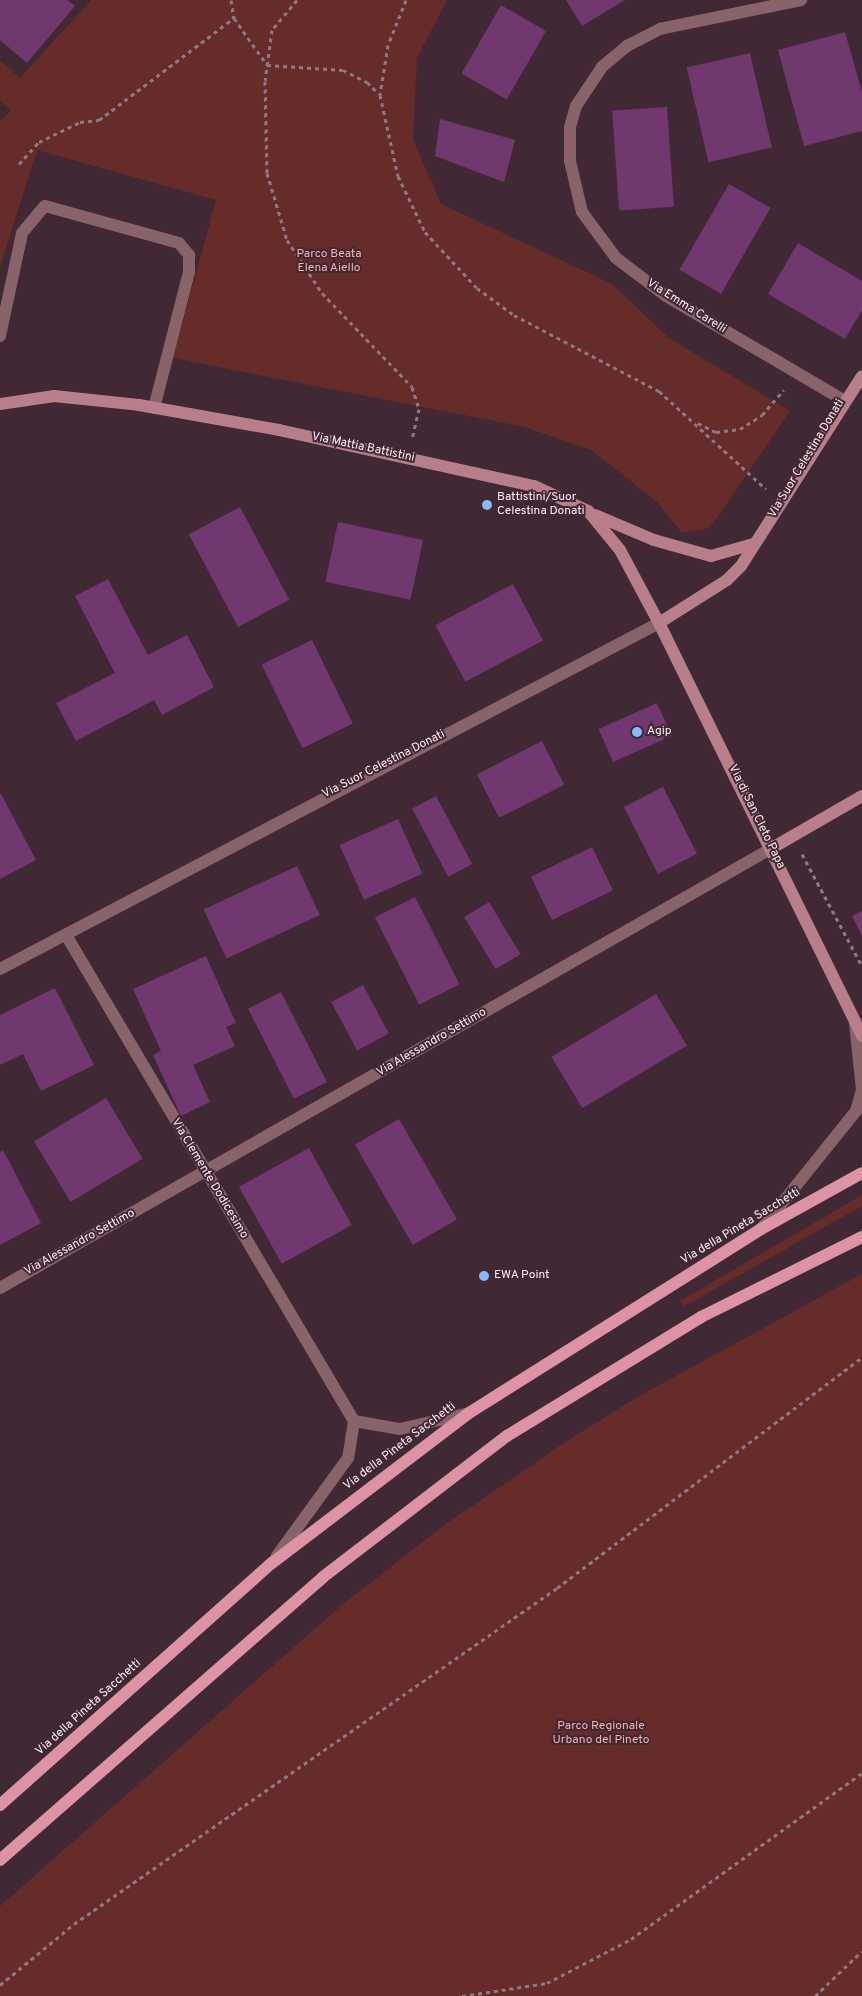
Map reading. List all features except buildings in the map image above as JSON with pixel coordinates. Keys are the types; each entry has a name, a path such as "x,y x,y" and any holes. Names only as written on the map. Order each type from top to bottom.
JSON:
{"main road":[{"name":"Via Suor Celestina Donati","path":"659,623 727,580 782,502 843,400 862,376"},
{"name":"Via Mattia Battistini","path":"0,404 54,396 154,408 408,457 546,490 588,512 620,550 659,623"},
{"path":"588,512 654,540 711,556 754,544"},
{"name":"Via di San Cleto Papa","path":"659,623 853,1010 862,1036"},
{"name":"Via Alessandro Settimo","path":"772,848 862,796"},
{"path":"853,1010 862,1021"},
{"name":"Via della Pineta Sacchetti","path":"0,1805 272,1563 468,1413 761,1229 862,1173"},
{"path":"0,1860 323,1577 507,1436 701,1317 862,1237"}],"street":[{"name":"Via Emma Carelli","path":"801,0 668,27 627,46 602,67 580,98 570,127 570,161 582,212 616,258 666,296 843,400"},
{"path":"0,336 22,233 45,206 179,243 189,255 189,272 154,408"},
{"name":"Via Suor Celestina Donati","path":"0,969 263,827 659,623"},
{"name":"Via Alessandro Settimo","path":"0,1288 205,1174 772,848"},
{"name":"Via Clemente Dodicesimo","path":"66,935 205,1174 354,1421"},
{"name":"Via di San Cleto Papa","path":"761,1229 856,1111 862,1090 853,1010"},
{"path":"272,1563 348,1458 354,1421 400,1429 468,1413"}],"path":[{"path":"231,0 234,18 267,65"},
{"path":"296,0 272,30 267,65 267,173 287,240 322,293 412,387 419,409 408,457"},
{"path":"406,0 388,45 380,94 409,206 425,232 477,288 514,315 643,381 695,421 782,502"},
{"path":"19,164 39,142 80,122 99,120 234,18"},
{"path":"267,65 343,70 367,82 380,94"},
{"path":"695,421 716,432 740,429 762,415 797,374"},
{"path":"793,836 862,966"},
{"path":"0,1985 74,1924 557,1588 862,1357"},
{"path":"462,1996 547,1983 631,1939 862,1773"},
{"path":"815,1996 862,1951"}],"green space":[{"name":"Parco Beata Elena Aiello","path":"91,0 447,0 417,58 413,139 441,204 612,284 669,338 790,411 710,528 682,533 657,502 591,450 525,427 173,358 216,200 37,150 0,267 0,121 11,111 0,101 0,60 20,78"},
{"path":"862,1195 862,1206 683,1307 680,1301"},
{"name":"Parco Regionale Urbano del Pineto","path":"862,1274 862,1996 0,1996 0,1906 343,1604 443,1526 567,1441 634,1399"}],"place":[{"name":"Battistini/Suor Celestina Donati","path":"487,505"},
{"name":"Agip","path":"637,732"},
{"name":"EWA Point","path":"484,1276"}]}
